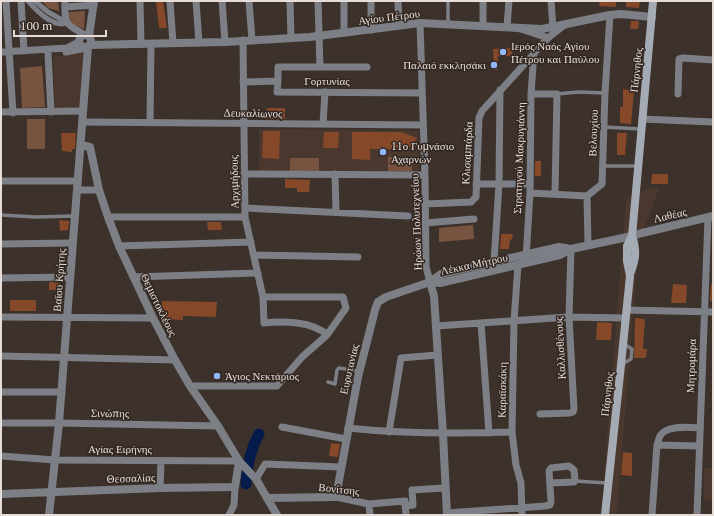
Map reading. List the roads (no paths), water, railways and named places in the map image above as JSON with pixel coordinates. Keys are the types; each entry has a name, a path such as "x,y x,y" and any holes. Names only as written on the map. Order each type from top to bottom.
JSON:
{"main road":[{"name":"Πάρνηθος","path":"605,515 607,483 630,276 627,261 628,246 632,236 637,166 653,1"}],"street":[{"path":"6,1 5,51 13,113"},
{"path":"21,1 24,51"},
{"path":"28,1 39,12 53,22 60,25 67,22"},
{"path":"35,1 48,12 67,22 88,42 81,46 79,42"},
{"path":"140,1 141,44"},
{"path":"170,1 173,44"},
{"path":"196,1 199,43"},
{"path":"222,1 225,42"},
{"path":"249,1 252,40"},
{"path":"290,1 291,38"},
{"path":"318,1 320,67"},
{"path":"344,1 344,33"},
{"path":"371,1 371,30"},
{"path":"398,1 399,26"},
{"path":"483,1 483,26"},
{"path":"509,1 507,27 521,29 548,38"},
{"path":"550,1 553,28"},
{"path":"67,22 65,4 94,3"},
{"name":"Βαϊου Κρήτης","path":"49,515 62,392 88,42 94,3"},
{"name":"Αγίου Πέτρου","path":"24,51 48,53 67,52 88,42 151,45 291,38 371,30 420,23 542,29 553,28 610,15 621,14 652,16"},
{"name":"Βελουχίου","path":"587,196 602,184 605,93 610,15"},
{"name":"Ηρώων Πολυτεχνείου","path":"420,23 425,175 426,267 434,296 447,514"},
{"name":"Κλισαμπάρδα","path":"425,204 471,202 476,197 479,118 482,111 548,38 563,26 571,24"},
{"name":"Αρχιμήδους","path":"243,40 245,217 263,297 264,323 282,322 299,324 316,328 327,334"},
{"name":"Αγίου Πέτρου","path":"5,51 67,48 79,42"},
{"path":"150,122 151,45"},
{"path":"48,53 51,112"},
{"name":"Στρατηγού Μακρυγιάννη","path":"522,264 526,254 530,193 534,53"},
{"path":"678,94 679,59 713,60"},
{"path":"243,82 278,81 278,67 367,67"},
{"name":"Γορτυνίας","path":"278,81 277,92 422,93"},
{"path":"494,262 499,184 500,90"},
{"path":"323,124 325,92"},
{"path":"532,94 556,94 555,194"},
{"path":"1,112 83,111"},
{"path":"642,118 713,122"},
{"name":"Δευκαλίωνος","path":"82,122 423,125"},
{"name":"Θεμιστοκλέους","path":"81,145 90,147 99,190 119,246 153,318 175,360 190,386 242,464 254,476 277,515"},
{"path":"244,174 425,175"},
{"path":"335,174 336,212"},
{"path":"1,181 78,181"},
{"path":"476,184 530,184"},
{"path":"77,190 99,190"},
{"path":"530,193 587,196 588,245"},
{"path":"245,208 408,216"},
{"path":"108,217 245,217"},
{"name":"Λαθέας","path":"632,236 710,217"},
{"name":"Μητρομάρα","path":"697,515 703,312 710,217"},
{"path":"425,222 474,219"},
{"name":"Λέκκα Μήτρου","path":"430,282 440,283 560,255 571,249 632,236"},
{"path":"119,246 251,242"},
{"path":"1,244 73,243"},
{"name":"Λέκκα Μήτρου","path":"430,282 441,274 526,254 559,247 571,249"},
{"name":"Καλλισθένους","path":"540,414 570,413 573,412 574,409 569,318 571,249"},
{"path":"254,255 358,257"},
{"name":"Καραϊσκάκη","path":"522,264 514,321 512,432 516,465 521,484 522,512"},
{"path":"133,277 258,273"},
{"path":"1,278 70,277"},
{"name":"Ευρυτανίας","path":"336,497 360,371 378,302 386,297 430,282"},
{"path":"190,386 277,386 302,357 327,334 346,308 343,297 263,297"},
{"path":"436,326 626,314 713,312"},
{"path":"1,317 153,318"},
{"path":"481,323 489,433"},
{"path":"389,432 401,358 437,355"},
{"path":"1,356 175,360"},
{"path":"1,392 62,392"},
{"name":"Σινώπης","path":"1,423 218,426"},
{"path":"282,427 346,439"},
{"path":"652,515 657,445 660,435 665,431 682,427 700,428"},
{"path":"348,428 389,432 443,434 512,432"},
{"path":"657,445 699,446"},
{"name":"Αγίας Ειρήνης","path":"1,456 55,460 160,461 242,464"},
{"path":"160,461 160,488"},
{"path":"229,515 234,505 235,487 242,464"},
{"path":"254,476 265,464 341,467"},
{"path":"447,514 522,512 550,505 551,502 550,483 550,471 553,467 569,466 574,470 574,482 550,483"},
{"name":"Θεσσαλίας","path":"1,494 160,488 235,487"},
{"path":"406,515 405,506 413,505 412,490 445,488"},
{"name":"Βονίτσης","path":"267,498 336,497 369,504 405,501 405,506"},
{"path":"369,504 370,515"}],"lane":[{"path":"448,1 448,25"},
{"path":"556,94 578,92 605,93"},
{"path":"604,127 641,129"},
{"path":"603,166 637,166"},
{"path":"1,215 36,218 75,216"},
{"path":"328,382 335,384 337,370 340,368 360,371"},
{"path":"575,481 607,483"}],"waterway":[{"path":"246,484 247,470 253,446 259,434"}],"place":[{"name":"Ιερός Ναός Αγίου Πέτρου και Παύλου","path":"503,52"},
{"name":"Παλαιό εκκλησάκι","path":"494,65"},
{"name":"11ο Γυμνάσιο Αχαρνών","path":"383,152"},
{"name":"Άγιος Νεκτάριος","path":"217,376"}]}
